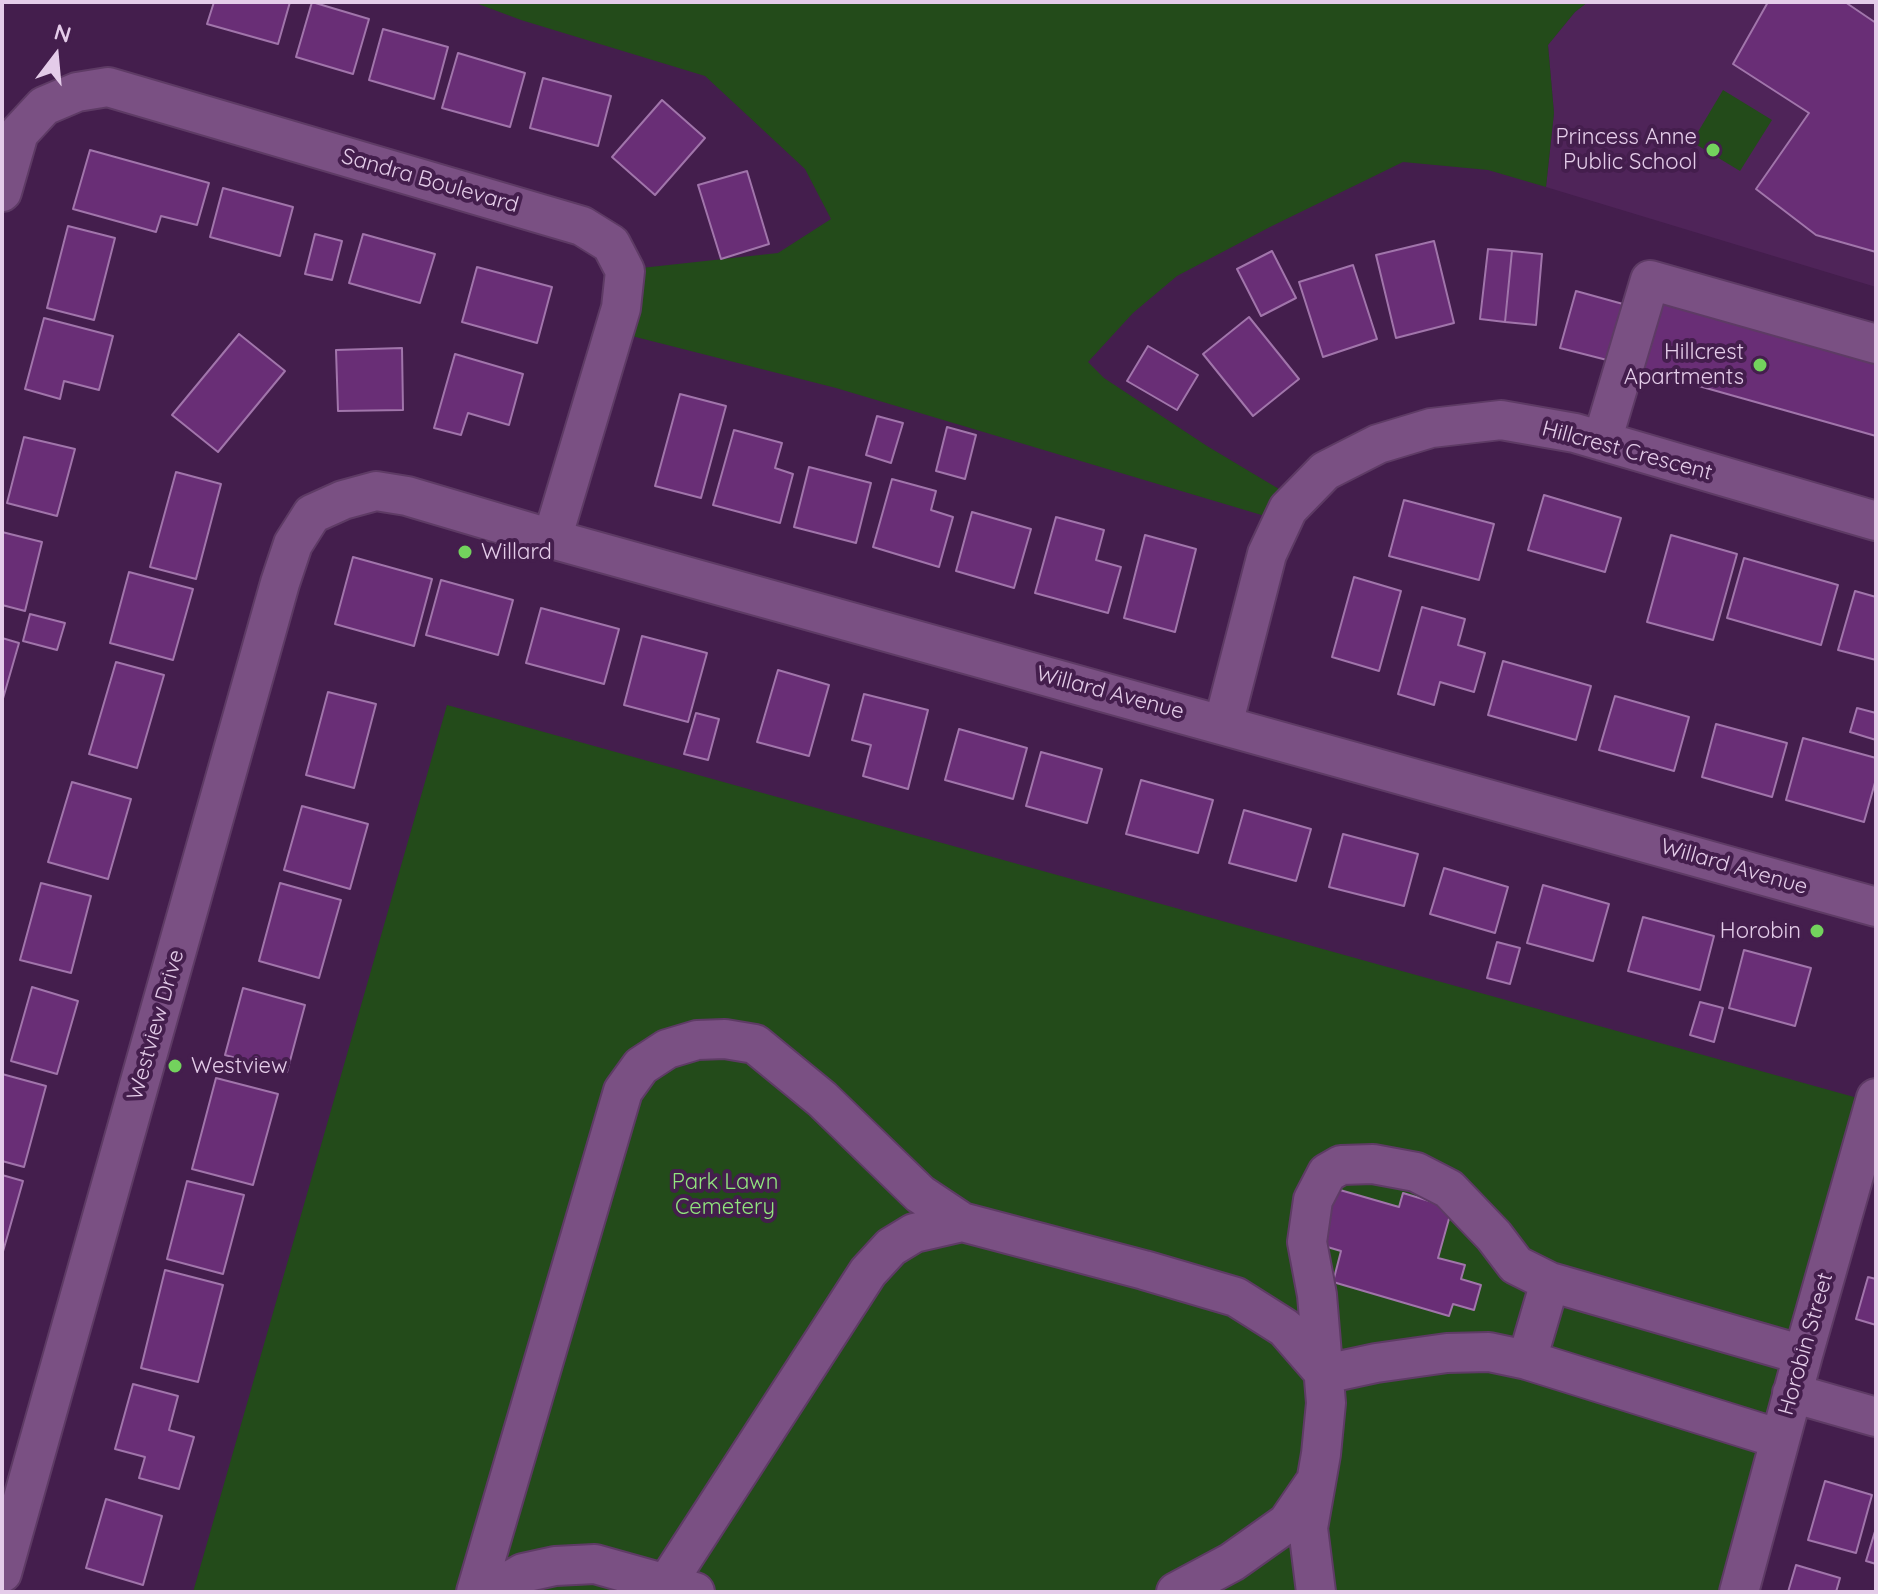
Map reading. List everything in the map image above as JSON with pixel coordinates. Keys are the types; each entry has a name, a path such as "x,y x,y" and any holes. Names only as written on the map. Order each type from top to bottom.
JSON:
{"street":[{"name":"Sandra Boulevard","path":"2,192 19,133 44,106 77,92 108,87 582,226 611,244 625,271 621,308 552,539"},
{"path":"1602,441 1650,280 1876,344"},
{"name":"Hillcrest Crescent","path":"1223,725 1267,554 1288,509 1325,471 1378,444 1431,428 1501,420 1575,433 1876,521"},
{"name":"Willard Avenue","path":"343,500 376,491 407,496 1876,907"},
{"name":"Westview Drive","path":"2,1573 280,583 293,544 312,514 343,500"},
{"path":"476,1592 623,1091 641,1066 667,1049 697,1040 725,1039 755,1044 822,1099 920,1194 962,1222 1236,1297 1285,1328 1325,1374"},
{"name":"Horobin Street","path":"1739,1592 1876,1098"},
{"path":"1316,1592 1308,1528 1326,1403 1317,1295 1307,1242 1313,1200 1327,1173 1341,1165 1373,1164 1416,1172 1449,1189 1494,1236 1516,1265 1550,1282 1803,1355"},
{"path":"490,1592 523,1573 555,1566 595,1564 681,1588 868,1272 891,1247 914,1233 962,1222"},
{"path":"1527,1360 1550,1282"},
{"path":"1325,1374 1447,1353 1489,1352 1527,1360 1780,1439"},
{"path":"1792,1393 1876,1417"},
{"path":"1176,1592 1232,1562 1287,1523 1317,1480"}],"shaded area":[{"name":"Princess Anne Public School","path":"1588,2 1876,2 1876,287 1546,187 1554,113 1548,45 1575,12"}],"green space":[{"path":"473,2 1588,2 1575,12 1548,45 1554,113 1546,187 1488,170 1403,162 1177,276 1133,313 1088,362 1104,378 1207,446 1294,498 1275,519 836,388 620,333 632,269 778,253 831,219 805,169 705,76 521,20"},
{"path":"1723,90 1772,120 1740,171 1692,142"},
{"name":"Park Lawn Cemetery","path":"447,705 1872,1102 1737,1592 193,1592"}],"building":[{"path":"214,2 290,2 278,44 207,24"},
{"path":"312,2 369,19 353,74 296,57"},
{"path":"1768,2 1845,2 1876,23 1876,252 1816,235 1756,189 1809,113 1733,64"},
{"path":"383,29 448,47 434,99 369,80"},
{"path":"458,53 525,73 510,127 442,108"},
{"path":"543,78 611,96 598,146 530,128"},
{"path":"662,100 705,138 655,195 612,157"},
{"path":"90,150 209,183 197,225 161,216 156,232 73,209"},
{"path":"747,171 769,244 721,259 698,185"},
{"path":"223,188 293,207 280,256 210,237"},
{"path":"68,226 115,238 94,320 47,308"},
{"path":"315,234 342,241 332,280 305,274"},
{"path":"363,234 435,254 420,303 349,283"},
{"path":"1434,241 1454,323 1396,338 1376,255"},
{"path":"1488,249 1512,251 1505,322 1480,319"},
{"path":"1272,251 1296,298 1261,316 1237,269"},
{"path":"1512,251 1542,254 1536,325 1505,322"},
{"path":"1353,265 1377,339 1323,357 1299,282"},
{"path":"477,267 552,287 537,343 462,322"},
{"path":"1576,291 1623,304 1607,360 1560,348"},
{"name":"Hillcrest Apartments","path":"1662,300 1876,360 1876,436 1642,370"},
{"path":"1249,317 1299,379 1253,416 1203,354"},
{"path":"44,318 113,336 99,390 64,381 60,399 25,389"},
{"path":"239,334 285,371 218,452 172,415"},
{"path":"1148,346 1198,375 1177,410 1127,381"},
{"path":"402,348 403,410 338,411 336,350"},
{"path":"455,354 523,374 509,425 468,413 461,435 434,428"},
{"path":"680,394 726,406 701,498 655,486"},
{"path":"877,416 903,423 891,463 866,455"},
{"path":"947,427 976,435 965,479 936,471"},
{"path":"734,430 782,443 775,468 793,474 780,523 713,505"},
{"path":"24,437 75,449 57,516 7,503"},
{"path":"809,467 871,483 856,543 794,527"},
{"path":"176,472 221,484 196,579 150,567"},
{"path":"892,479 936,491 931,510 953,517 939,567 873,547"},
{"path":"1544,495 1621,518 1605,572 1528,550"},
{"path":"1404,500 1494,524 1479,580 1389,556"},
{"path":"972,512 1031,529 1014,588 956,571"},
{"path":"1056,517 1104,530 1096,560 1121,567 1108,613 1035,593"},
{"path":"2,532 42,542 25,611 2,605"},
{"path":"1145,535 1196,549 1175,632 1124,618"},
{"path":"1671,535 1737,554 1713,640 1647,622"},
{"path":"353,557 432,579 414,646 335,624"},
{"path":"1744,558 1838,585 1821,645 1727,618"},
{"path":"129,572 193,589 173,660 110,643"},
{"path":"1354,577 1401,591 1379,671 1332,657"},
{"path":"441,580 513,600 498,655 426,635"},
{"path":"1855,591 1876,597 1876,660 1838,650"},
{"path":"1422,607 1465,619 1458,645 1485,653 1474,692 1440,682 1434,705 1398,694"},
{"path":"541,608 619,629 604,684 526,663"},
{"path":"30,614 65,623 57,650 23,641"},
{"path":"642,636 707,653 688,722 624,705"},
{"path":"2,638 19,643 2,702"},
{"path":"1503,661 1591,686 1576,740 1488,715"},
{"path":"116,662 164,675 137,768 89,754"},
{"path":"778,670 829,685 809,756 757,742"},
{"path":"328,692 376,704 354,788 306,775"},
{"path":"864,694 928,710 908,789 863,776 871,745 852,740"},
{"path":"1615,696 1689,717 1674,771 1599,750"},
{"path":"1857,708 1876,713 1876,740 1850,732"},
{"path":"696,713 719,719 708,760 684,754"},
{"path":"1716,724 1787,743 1772,797 1702,777"},
{"path":"959,729 1027,748 1013,799 945,780"},
{"path":"1803,738 1876,758 1876,779 1864,822 1786,800"},
{"path":"1041,752 1102,769 1087,823 1026,806"},
{"path":"1141,780 1213,800 1198,853 1126,834"},
{"path":"72,782 131,799 108,879 48,862"},
{"path":"302,806 368,824 350,889 284,870"},
{"path":"1244,810 1311,829 1296,881 1229,863"},
{"path":"1343,834 1418,854 1404,906 1329,887"},
{"path":"1444,868 1508,887 1495,933 1430,914"},
{"path":"41,883 91,896 71,973 20,960"},
{"path":"280,883 341,900 319,978 259,961"},
{"path":"1543,885 1609,904 1593,961 1527,943"},
{"path":"1643,917 1714,936 1700,990 1628,971"},
{"path":"1497,942 1520,948 1510,984 1487,978"},
{"path":"1744,950 1811,968 1795,1026 1729,1008"},
{"path":"32,987 78,1001 57,1074 11,1061"},
{"path":"243,988 305,1005 287,1072 225,1055"},
{"path":"1700,1002 1723,1008 1714,1042 1690,1035"},
{"path":"2,1074 46,1086 24,1167 2,1161"},
{"path":"216,1078 278,1094 253,1185 192,1169"},
{"path":"2,1175 23,1181 2,1255"},
{"path":"187,1181 244,1195 223,1274 167,1259"},
{"path":"1333,1188 1399,1207 1403,1193 1452,1208 1438,1258 1465,1265 1461,1279 1481,1285 1474,1310 1453,1304 1449,1316 1333,1282 1341,1251 1317,1244"},
{"path":"165,1270 223,1285 198,1382 141,1368"},
{"path":"1868,1277 1876,1279 1876,1325 1856,1319"},
{"path":"133,1384 178,1396 169,1430 194,1437 179,1489 139,1478 145,1457 115,1449"},
{"path":"1825,1481 1872,1495 1856,1553 1808,1540"},
{"path":"106,1499 162,1516 143,1585 86,1568"},
{"path":"1876,1528 1876,1564 1866,1561"},
{"path":"1796,1565 1840,1578 1836,1592 1788,1592"}],"place":[{"name":"Princess Anne Public School","path":"1713,150"},
{"name":"Hillcrest Apartments","path":"1760,365"},
{"name":"Willard","path":"465,552"},
{"name":"Horobin","path":"1817,931"},
{"name":"Westview","path":"175,1066"}]}
